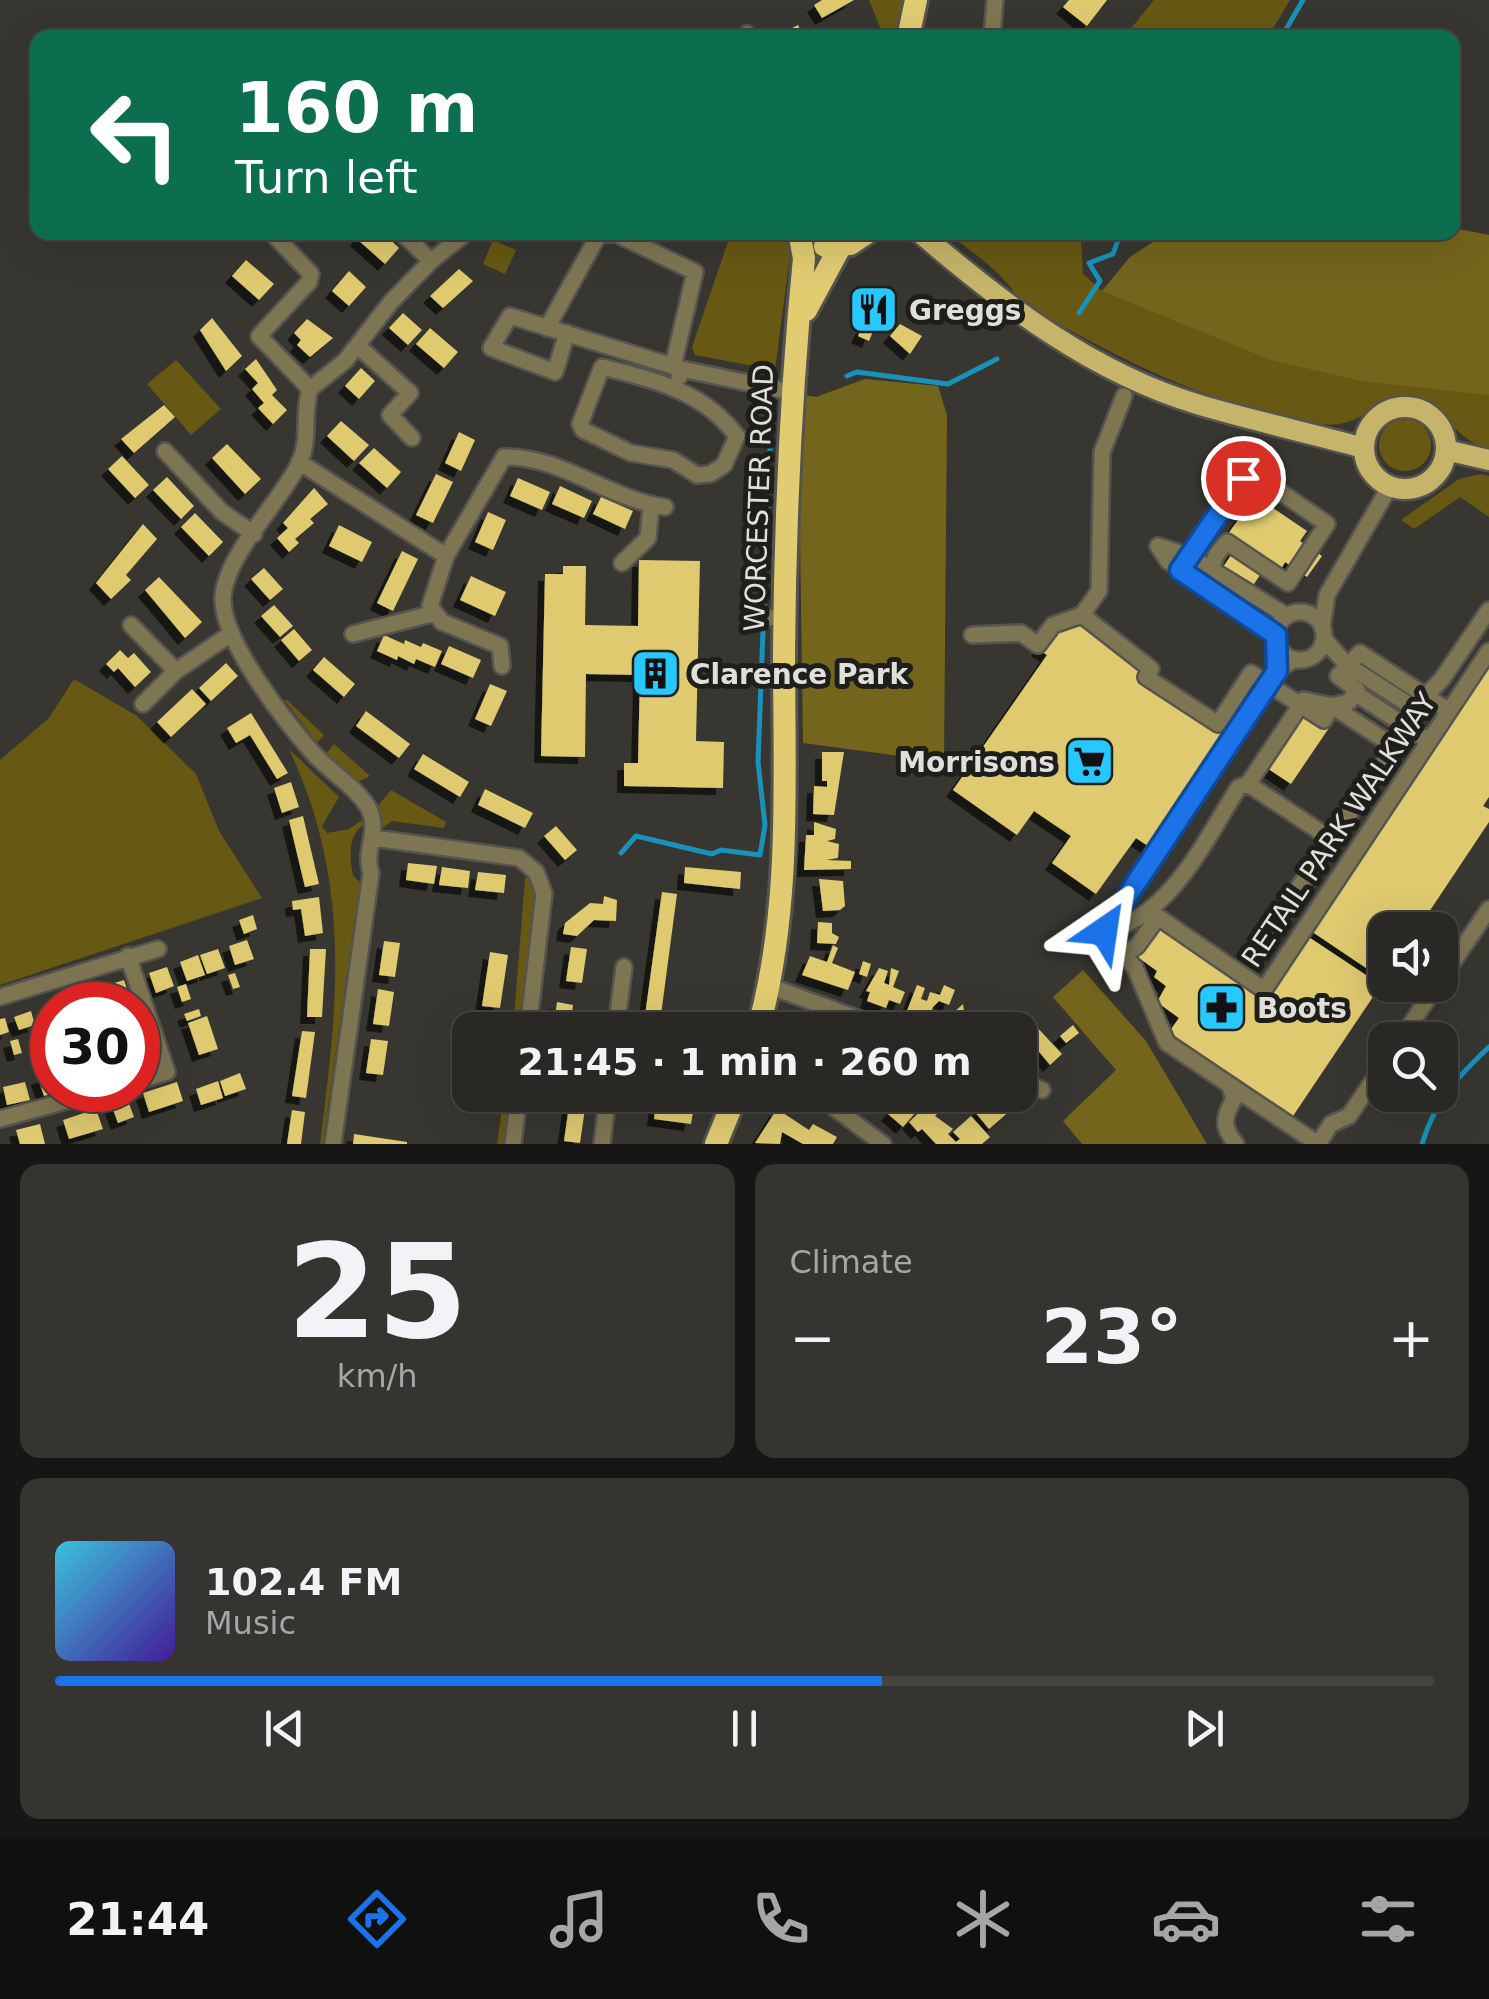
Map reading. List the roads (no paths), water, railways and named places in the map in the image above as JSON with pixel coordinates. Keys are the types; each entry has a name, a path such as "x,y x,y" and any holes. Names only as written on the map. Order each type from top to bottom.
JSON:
{"highway":[{"path":"910,30 916,0"},
{"name":"WORCESTER ROAD","path":"762,1012 784,872 772,618 791,392 809,315 801,240"},
{"path":"813,240 840,247 853,240"},
{"path":"809,315 840,247"},
{"path":"716,1144 729,1112"}],"main road":[{"path":"929,240 1044,331 1122,373 1197,404 1364,448"},
{"path":"1402,406 1428,413 1438,423 1446,450 1439,471 1430,481 1411,488 1390,486 1370,470 1364,448 1370,426 1379,416 1402,406"},
{"path":"1446,450 1489,460"}],"street":[{"path":"993,30 995,0"},
{"path":"279,240 311,274 309,282 260,336 310,389"},
{"path":"409,240 431,261"},
{"path":"333,1144 370,873 368,850 374,838 370,812 363,800 306,745 229,634 223,596 230,574 299,462 307,436 310,389 358,346 391,302 457,240"},
{"path":"547,328 595,240"},
{"path":"629,240 696,272 677,374"},
{"path":"568,333 555,372 492,348 510,316 568,333 677,374 737,436 724,465 710,474 697,474 673,460 632,454 602,443 580,424 602,367 677,374 791,392"},
{"path":"358,346 406,378 410,393 390,415 412,438"},
{"path":"972,636 1021,633 1038,645 1053,625 1082,616 1099,591 1102,452 1124,396"},
{"path":"165,450 222,512 254,534"},
{"path":"178,464 190,451"},
{"path":"502,666 500,646 442,622 432,596 446,556 504,457 534,456 658,506 648,538 622,563"},
{"path":"299,462 446,556"},
{"path":"1185,563 1243,478 1257,476 1328,524 1288,584 1227,542 1216,555 1211,572"},
{"path":"1314,656 1323,633 1327,596 1390,486"},
{"path":"1185,563 1211,572 1292,614 1313,616 1342,661 1338,676 1355,692 1429,741"},
{"path":"1185,563 1294,659"},
{"path":"1272,678 1278,642 1292,614 1327,596"},
{"path":"1253,954 1395,746 1419,702 1442,679 1489,610"},
{"path":"353,634 435,612"},
{"path":"1082,616 1151,670 1146,677 1218,724 1251,674 1272,678 1300,706 1324,720 1332,706 1349,702 1355,692"},
{"path":"132,625 176,671"},
{"path":"143,704 176,671 229,634"},
{"name":"RETAIL PARK WALKWAY","path":"1125,954 1137,946 1158,917 1264,990 1489,651"},
{"path":"1104,931 1272,678 1294,659 1314,656 1342,661 1360,653 1419,702 1449,711"},
{"path":"1104,931 1141,917 1167,894 1239,787 1248,784 1300,706"},
{"path":"1332,706 1395,746"},
{"path":"1248,784 1331,839"},
{"path":"374,838 519,858 536,872 544,893 530,1012"},
{"path":"1458,955 1489,909"},
{"path":"1104,931 1125,954 1166,1043 1231,1090 1318,1144 1330,1124 1350,1116 1368,1089"},
{"path":"0,997 158,948"},
{"path":"128,956 137,982"},
{"path":"615,1012 614,994 624,967"},
{"path":"769,986 840,1012"},
{"path":"160,1051 167,1072 160,1074"},
{"path":"1037,1088 1042,1090"},
{"path":"1231,1090 1234,1099 1224,1126 1236,1144"},
{"path":"0,1119 30,1111"},
{"path":"513,1144 518,1112"},
{"path":"602,1144 606,1112"},
{"path":"840,1112 882,1144"}],"waterway":[{"path":"1286,30 1303,0"},
{"path":"1079,313 1100,281 1089,263 1113,254 1118,240"},
{"path":"847,376 857,372 948,384 997,359"},
{"path":"621,853 636,836 712,854 721,850 760,855 765,825 758,762 770,447"},
{"path":"1422,1144 1448,1091 1489,1047"}],"place":[{"name":"Greggs","path":"874,310"},
{"name":"Clarence Park","path":"655,674"},
{"name":"Morrisons","path":"1090,762"},
{"name":"Boots","path":"1222,1008"}]}
